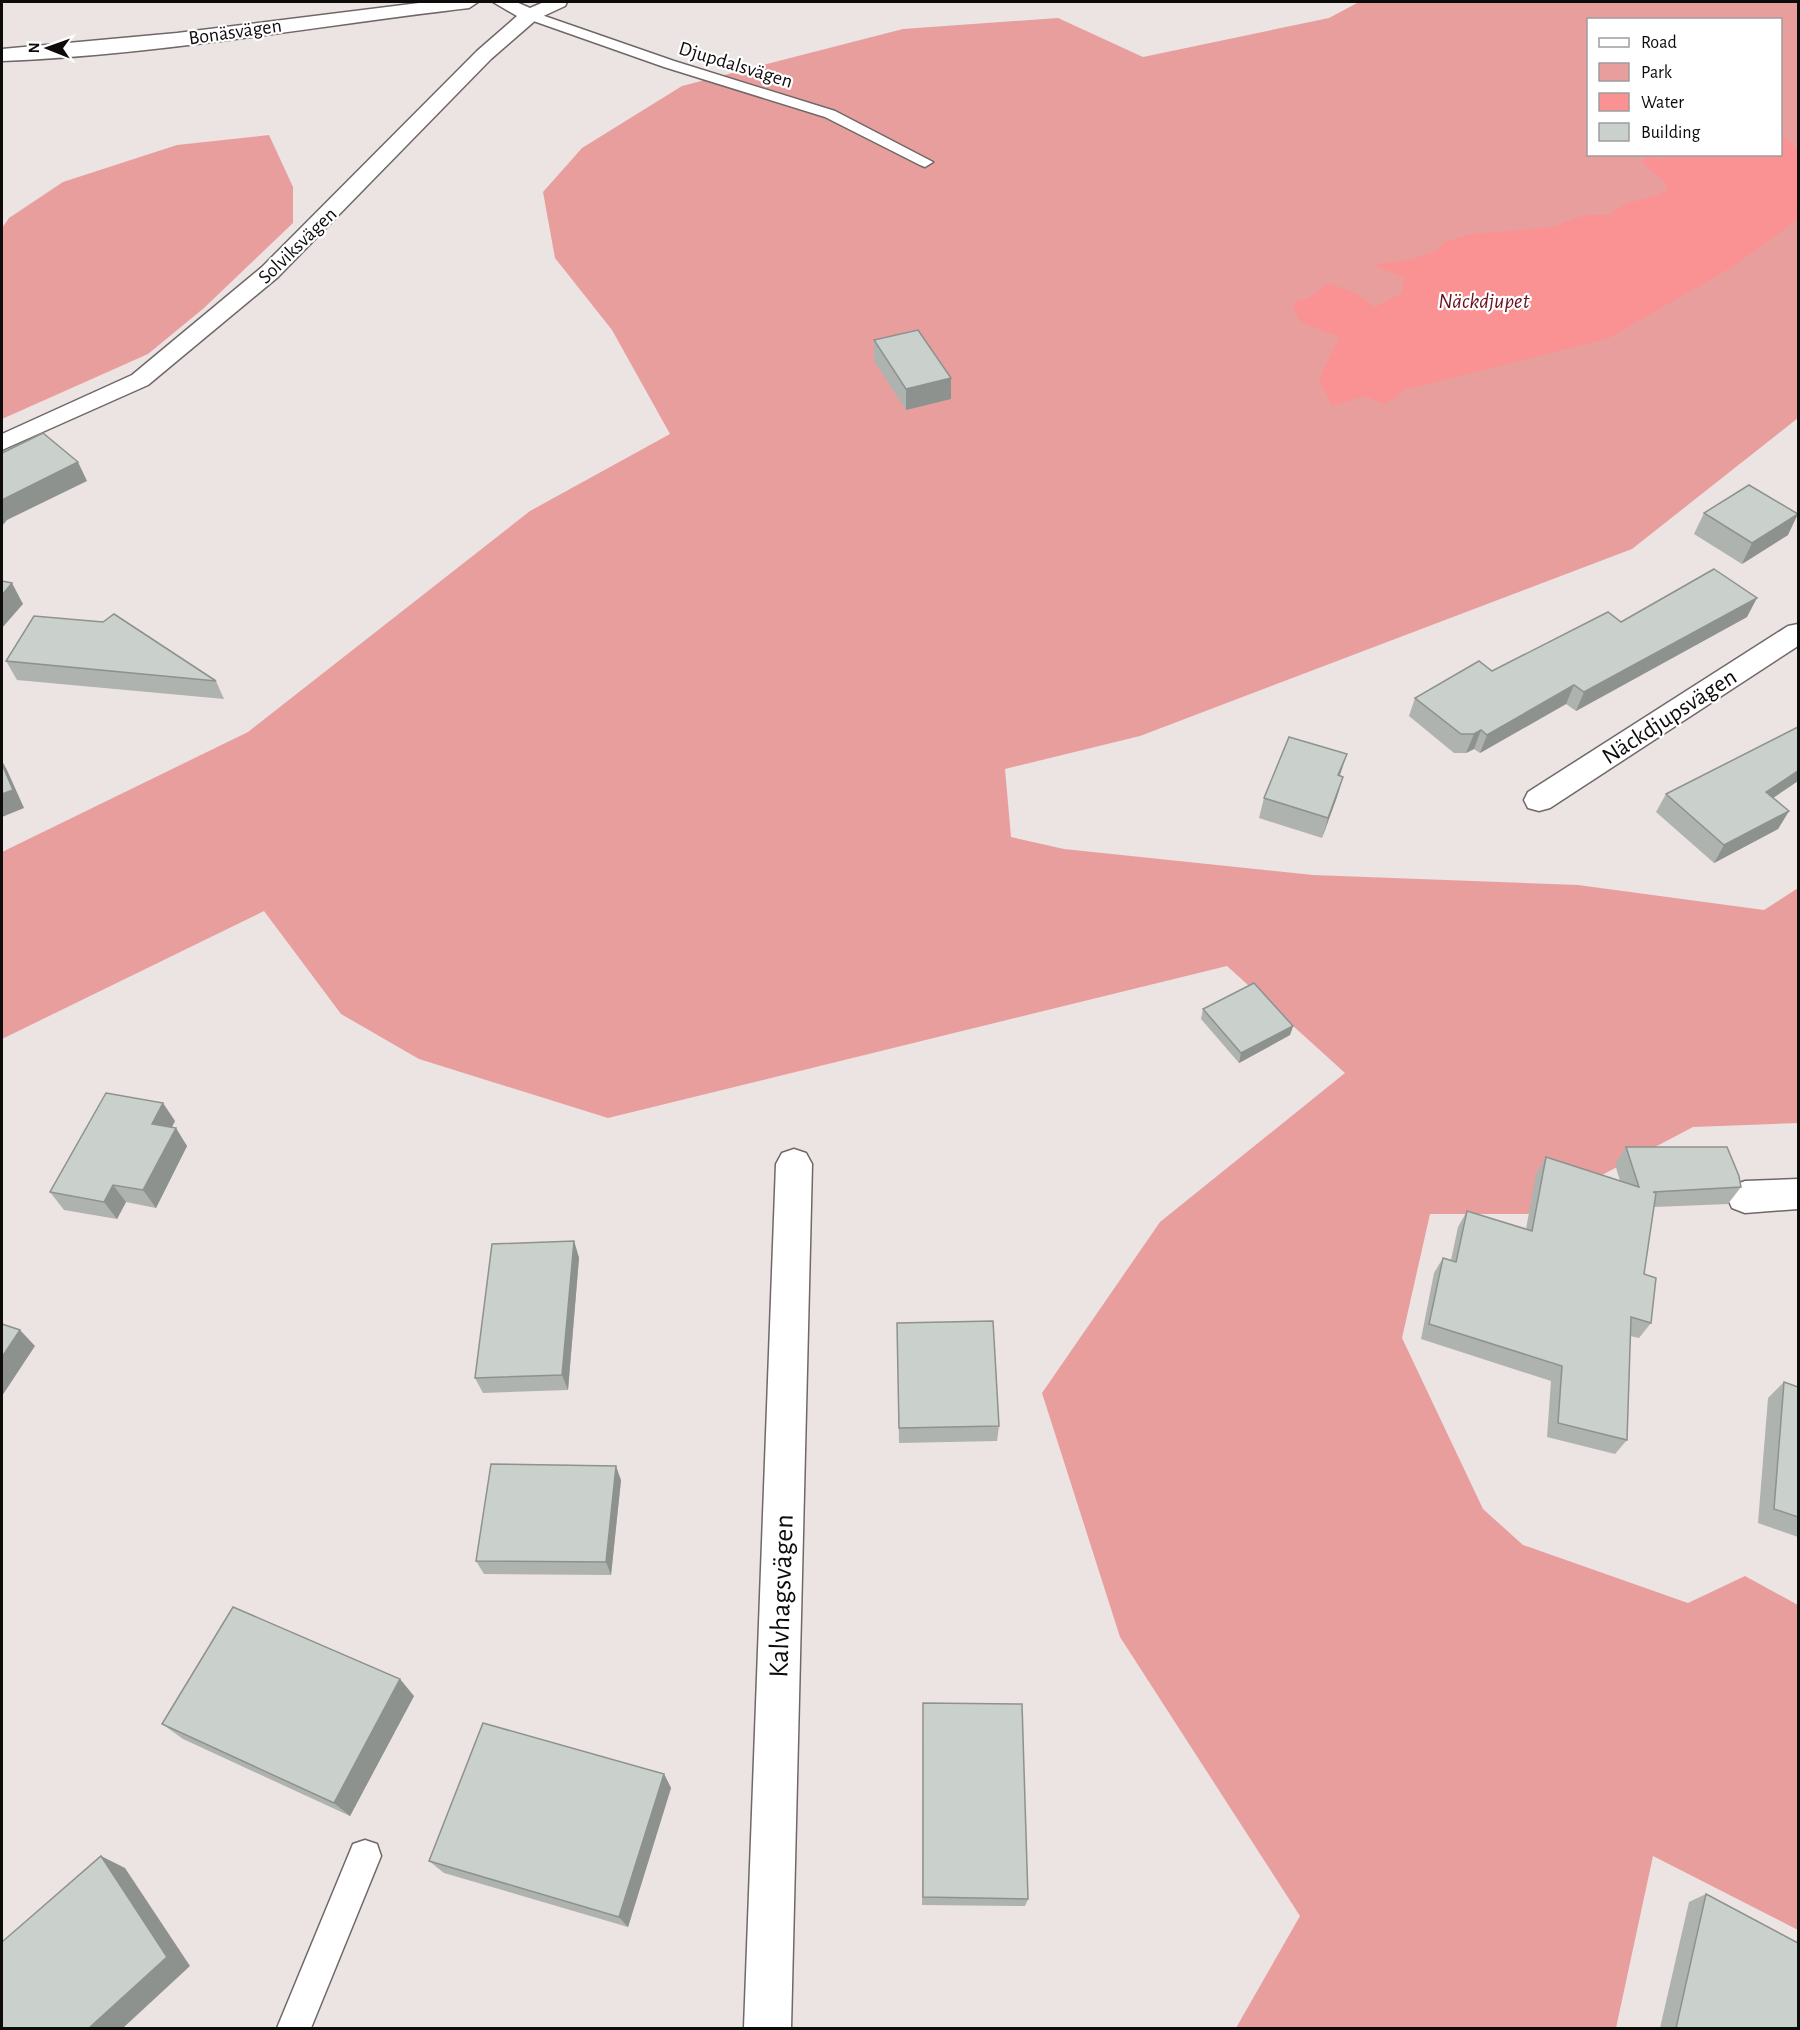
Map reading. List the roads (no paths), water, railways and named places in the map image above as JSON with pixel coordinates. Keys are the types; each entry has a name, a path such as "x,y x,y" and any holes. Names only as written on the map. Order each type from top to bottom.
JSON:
{"street":[{"name":"Bonäsvägen","path":"2,55 144,44 250,28 468,2"},
{"path":"502,2 530,15"},
{"name":"Solviksvägen","path":"2,443 140,380 217,319 270,272 407,136 484,55 530,15 558,2"},
{"name":"Näckdjupsvägen","path":"1539,800 1798,633"},
{"name":"Kalvhagsvägen","path":"766,2028 794,1164"},
{"path":"1745,1197 1798,1194"}],"lane":[{"name":"Djupdalsvägen","path":"530,15 669,64 830,114 925,162"},
{"path":"294,2028 365,1856"}],"water":[{"name":"Näckdjupet","path":"1782,136 1798,149 1798,219 1734,266 1609,338 1404,390 1397,397 1383,404 1365,396 1332,406 1319,379 1339,337 1299,321 1292,303 1308,298 1329,283 1357,294 1375,307 1402,293 1404,277 1372,265 1410,260 1438,250 1444,242 1471,234 1552,227 1585,215 1610,215 1623,206 1668,189 1663,181 1642,162 1647,156 1661,159 1665,156 1782,156"}]}
